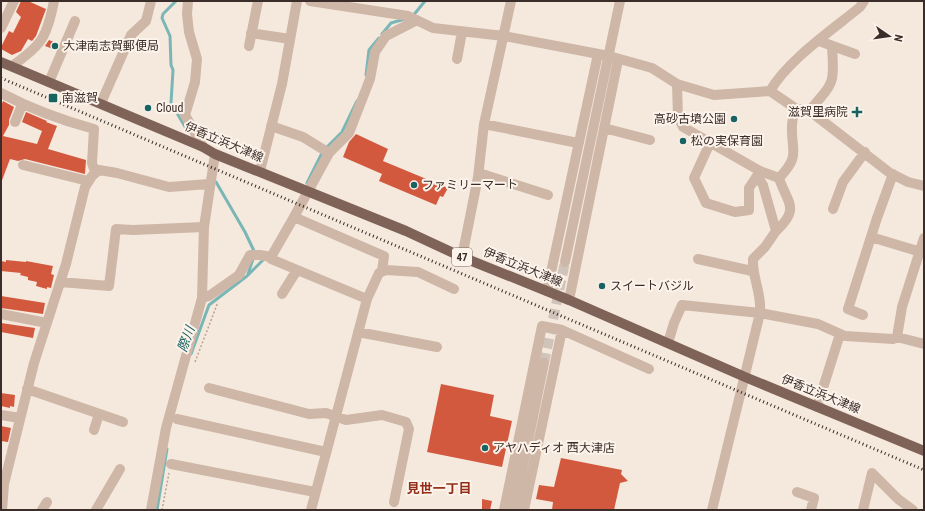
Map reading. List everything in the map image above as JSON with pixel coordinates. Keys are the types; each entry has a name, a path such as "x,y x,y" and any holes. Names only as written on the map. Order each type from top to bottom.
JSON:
{"main road":[{"name":"伊香立浜大津線","path":"1,62 204,147 216,154 569,300 745,377 924,451"}],"street":[{"path":"1,28 14,1"},
{"path":"12,66 39,45 50,24 54,1"},
{"path":"101,103 131,35 146,21 151,1"},
{"path":"188,1 188,32 197,59 195,82 185,115 204,147"},
{"path":"249,46 258,1"},
{"path":"260,171 290,39 297,1"},
{"path":"310,1 374,6 414,19 433,28 504,36 598,54 652,68 677,84 714,95 770,91 795,108 809,111 893,174 908,182 924,186"},
{"path":"462,257 479,173 484,124 511,1"},
{"path":"569,300 604,128 620,1"},
{"path":"770,91 777,79 860,7 864,1"},
{"path":"202,298 209,296 239,275 262,256 294,217 328,153 349,133 370,79 375,52 386,36 414,19"},
{"path":"49,82 75,21"},
{"path":"457,59 462,32"},
{"path":"252,33 290,39"},
{"path":"819,41 832,48 854,54"},
{"path":"809,111 832,84 834,74 832,48"},
{"path":"547,291 598,54"},
{"path":"565,262 613,58"},
{"path":"677,84 678,117 683,127 759,174 780,178"},
{"path":"2,97 63,120 94,129 92,163 95,172"},
{"path":"15,122 22,105"},
{"path":"780,178 791,163 795,151 792,126 795,108"},
{"path":"484,124 578,143"},
{"path":"271,126 303,137 328,153"},
{"path":"604,128 650,140"},
{"path":"710,143 694,178 706,202 735,212 749,210 749,188 759,174"},
{"path":"833,209 843,182 865,152"},
{"path":"151,510 166,428 202,298 204,227 209,184 216,154"},
{"path":"23,166 88,181"},
{"path":"2,510 4,484 27,389 60,282 88,181 95,172 99,170 117,173 169,187 209,184"},
{"path":"479,173 548,195"},
{"path":"759,174 776,231"},
{"path":"863,315 848,309 893,174"},
{"path":"712,510 760,313 761,302 758,286 752,271 753,259 788,219 790,210 790,202 780,178"},
{"path":"294,217 384,256 382,271 379,273 367,299 311,510"},
{"path":"60,282 109,286 116,229 133,230 204,227"},
{"path":"871,237 921,252"},
{"path":"897,337 902,308 921,252 924,238"},
{"path":"262,256 367,299"},
{"path":"698,259 752,271"},
{"path":"282,294 297,270"},
{"path":"382,271 418,272 454,289"},
{"path":"668,343 674,323 682,305 760,313 818,324 845,336 892,339 897,337 924,344"},
{"path":"1,314 47,323"},
{"path":"504,510 542,326 562,330 649,368"},
{"path":"524,510 562,330"},
{"path":"358,332 437,347"},
{"path":"817,407 840,334"},
{"path":"514,510 544,363"},
{"path":"209,388 309,414 326,413 346,420 382,415 406,422 409,429 394,502"},
{"path":"27,389 123,422"},
{"path":"94,430 99,414"},
{"path":"1,415 20,418"},
{"path":"177,419 326,452"},
{"path":"171,464 315,492"},
{"path":"96,510 120,469"},
{"path":"863,510 872,473 898,499 913,510"},
{"path":"797,492 814,498 811,510"}],"path":[{"path":"194,364 218,301"},
{"path":"162,510 171,464"}],"building":[{"path":"21,1 28,1 46,9 36,36 32,41 28,39 21,51 12,55 1,49 1,47 9,31 13,33 21,17 16,12"},
{"path":"49,40 56,43 53,49 45,46"},
{"path":"3,101 14,107 9,120 9,125 3,136 37,144 42,131 22,122 26,112 47,121 46,122 57,126 48,149 86,160 85,174 25,159 18,161 10,159 1,183 1,106"},
{"path":"356,134 388,149 383,161 448,188 443,197 440,196 436,205 379,181 382,174 343,157 349,142"},
{"path":"6,260 26,261 53,266 51,274 54,275 51,288 47,287 47,289 36,286 37,282 28,280 28,277 20,275 21,273 1,271 1,261 6,262"},
{"path":"1,296 45,303 43,314 1,308"},
{"path":"1,323 35,328 33,338 1,332"},
{"path":"441,384 494,395 490,416 512,421 502,467 427,452"},
{"path":"1,393 15,395 14,407 10,406 10,408 1,406"},
{"path":"1,426 11,428 8,442 1,441"},
{"path":"561,458 622,470 621,474 628,481 620,483 614,510 552,510 553,502 536,499 539,485 554,487"},
{"path":"482,499 492,501 490,510 482,510"}],"waterway":[{"path":"176,1 163,14 162,18 170,36 171,65 173,70 171,103 187,130"},
{"name":"際川","path":"412,17 425,1"},
{"name":"際川","path":"382,34 391,23 405,19"},
{"name":"際川","path":"366,75 369,50 379,38"},
{"name":"際川","path":"307,183 323,151 342,132 357,101"},
{"path":"216,182 245,232 255,253"},
{"path":"248,274 253,259"},
{"name":"際川","path":"191,354 209,305 247,276 264,259"},
{"name":"際川","path":"157,510 167,449"}],"tunnel":[{"path":"544,363 565,262"}],"railway":[{"path":"1,78 924,470"}],"place":[{"name":"大津南志賀郵便局","path":"55,46"},
{"name":"南滋賀","path":"53,98"},
{"name":"Cloud","path":"148,108"},
{"name":"滋賀里病院","path":"857,112"},
{"name":"高砂古墳公園","path":"734,119"},
{"name":"松の実保育園","path":"683,141"},
{"name":"ファミリーマート","path":"414,185"},
{"name":"スイートバジル","path":"602,286"},
{"name":"アヤハディオ 西大津店","path":"485,448"}],"district":[{"name":"見世一丁目","path":"439,488"}]}
